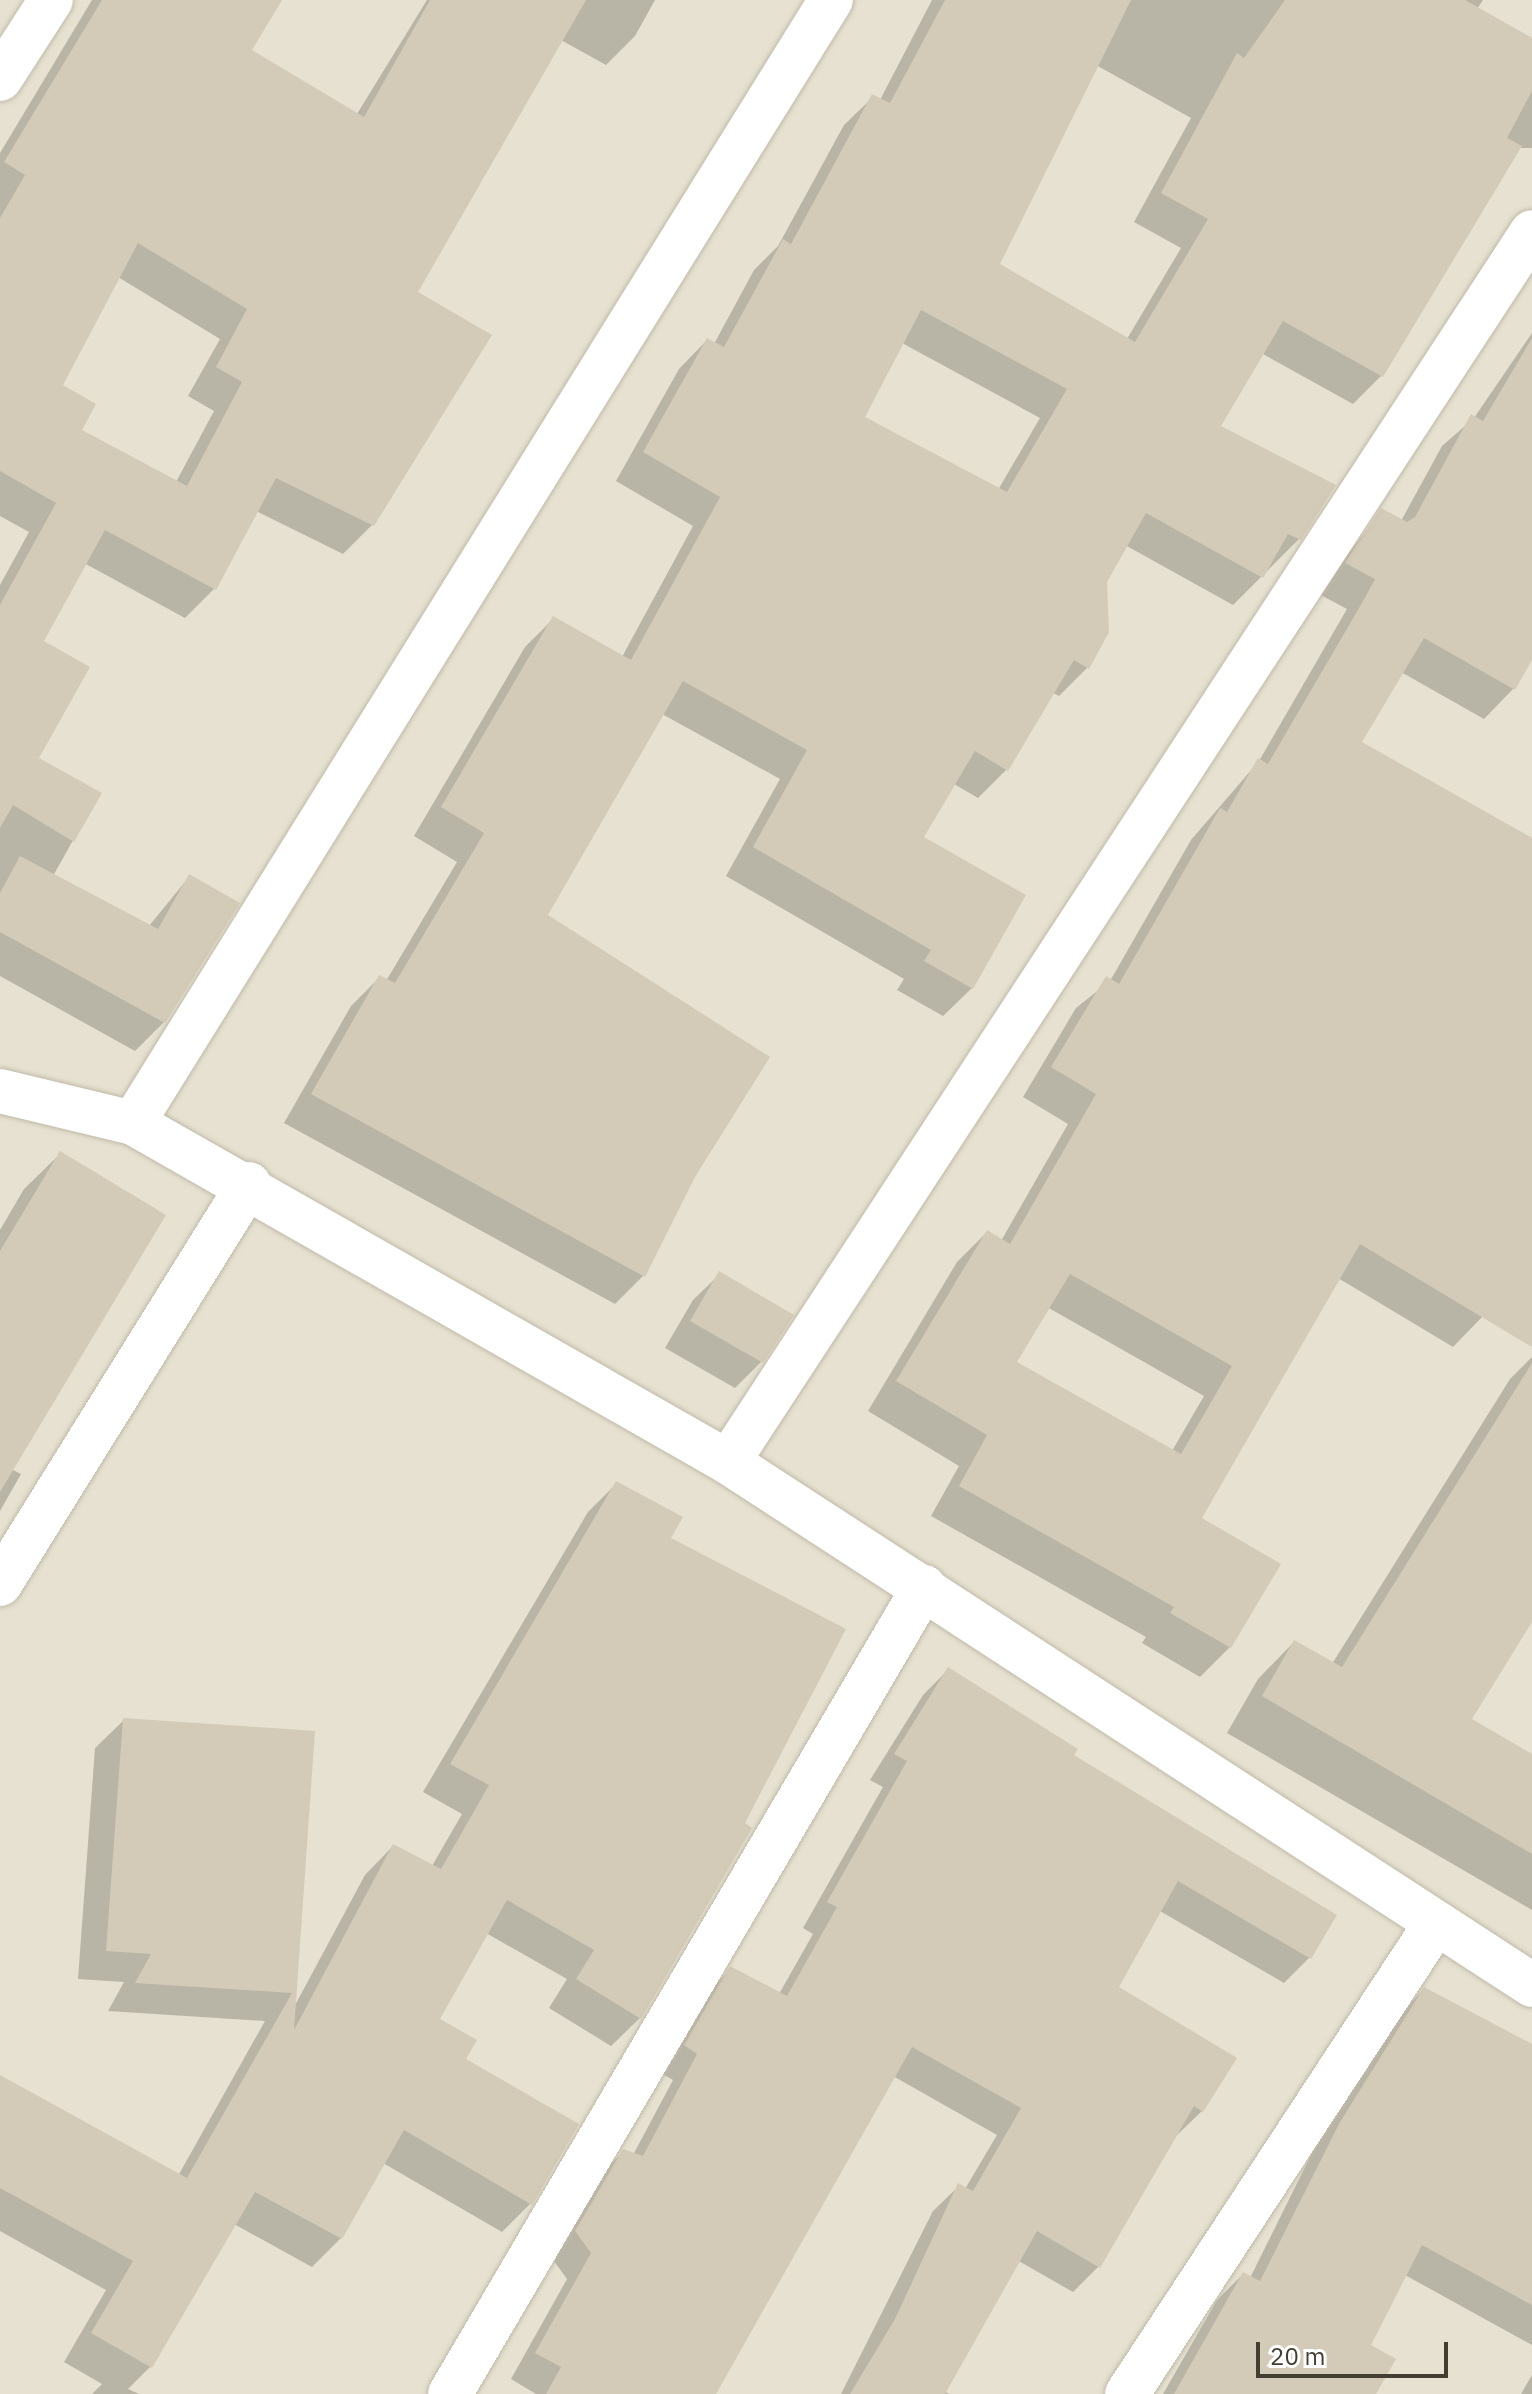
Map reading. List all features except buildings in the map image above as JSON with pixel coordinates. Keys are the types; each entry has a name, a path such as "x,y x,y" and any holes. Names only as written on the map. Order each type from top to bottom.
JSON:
{"street":[{"path":"0,79 51,0"},
{"path":"133,1123 831,0"},
{"path":"728,1462 1532,232"},
{"path":"0,1091 133,1123 249,1184 728,1462 1532,1985"},
{"path":"0,1584 249,1184"},
{"path":"450,2394 924,1587"},
{"path":"1127,2394 1436,1923"}],"shaded area":[{"path":"0,0 1532,0 1532,2394 0,2394"}]}
